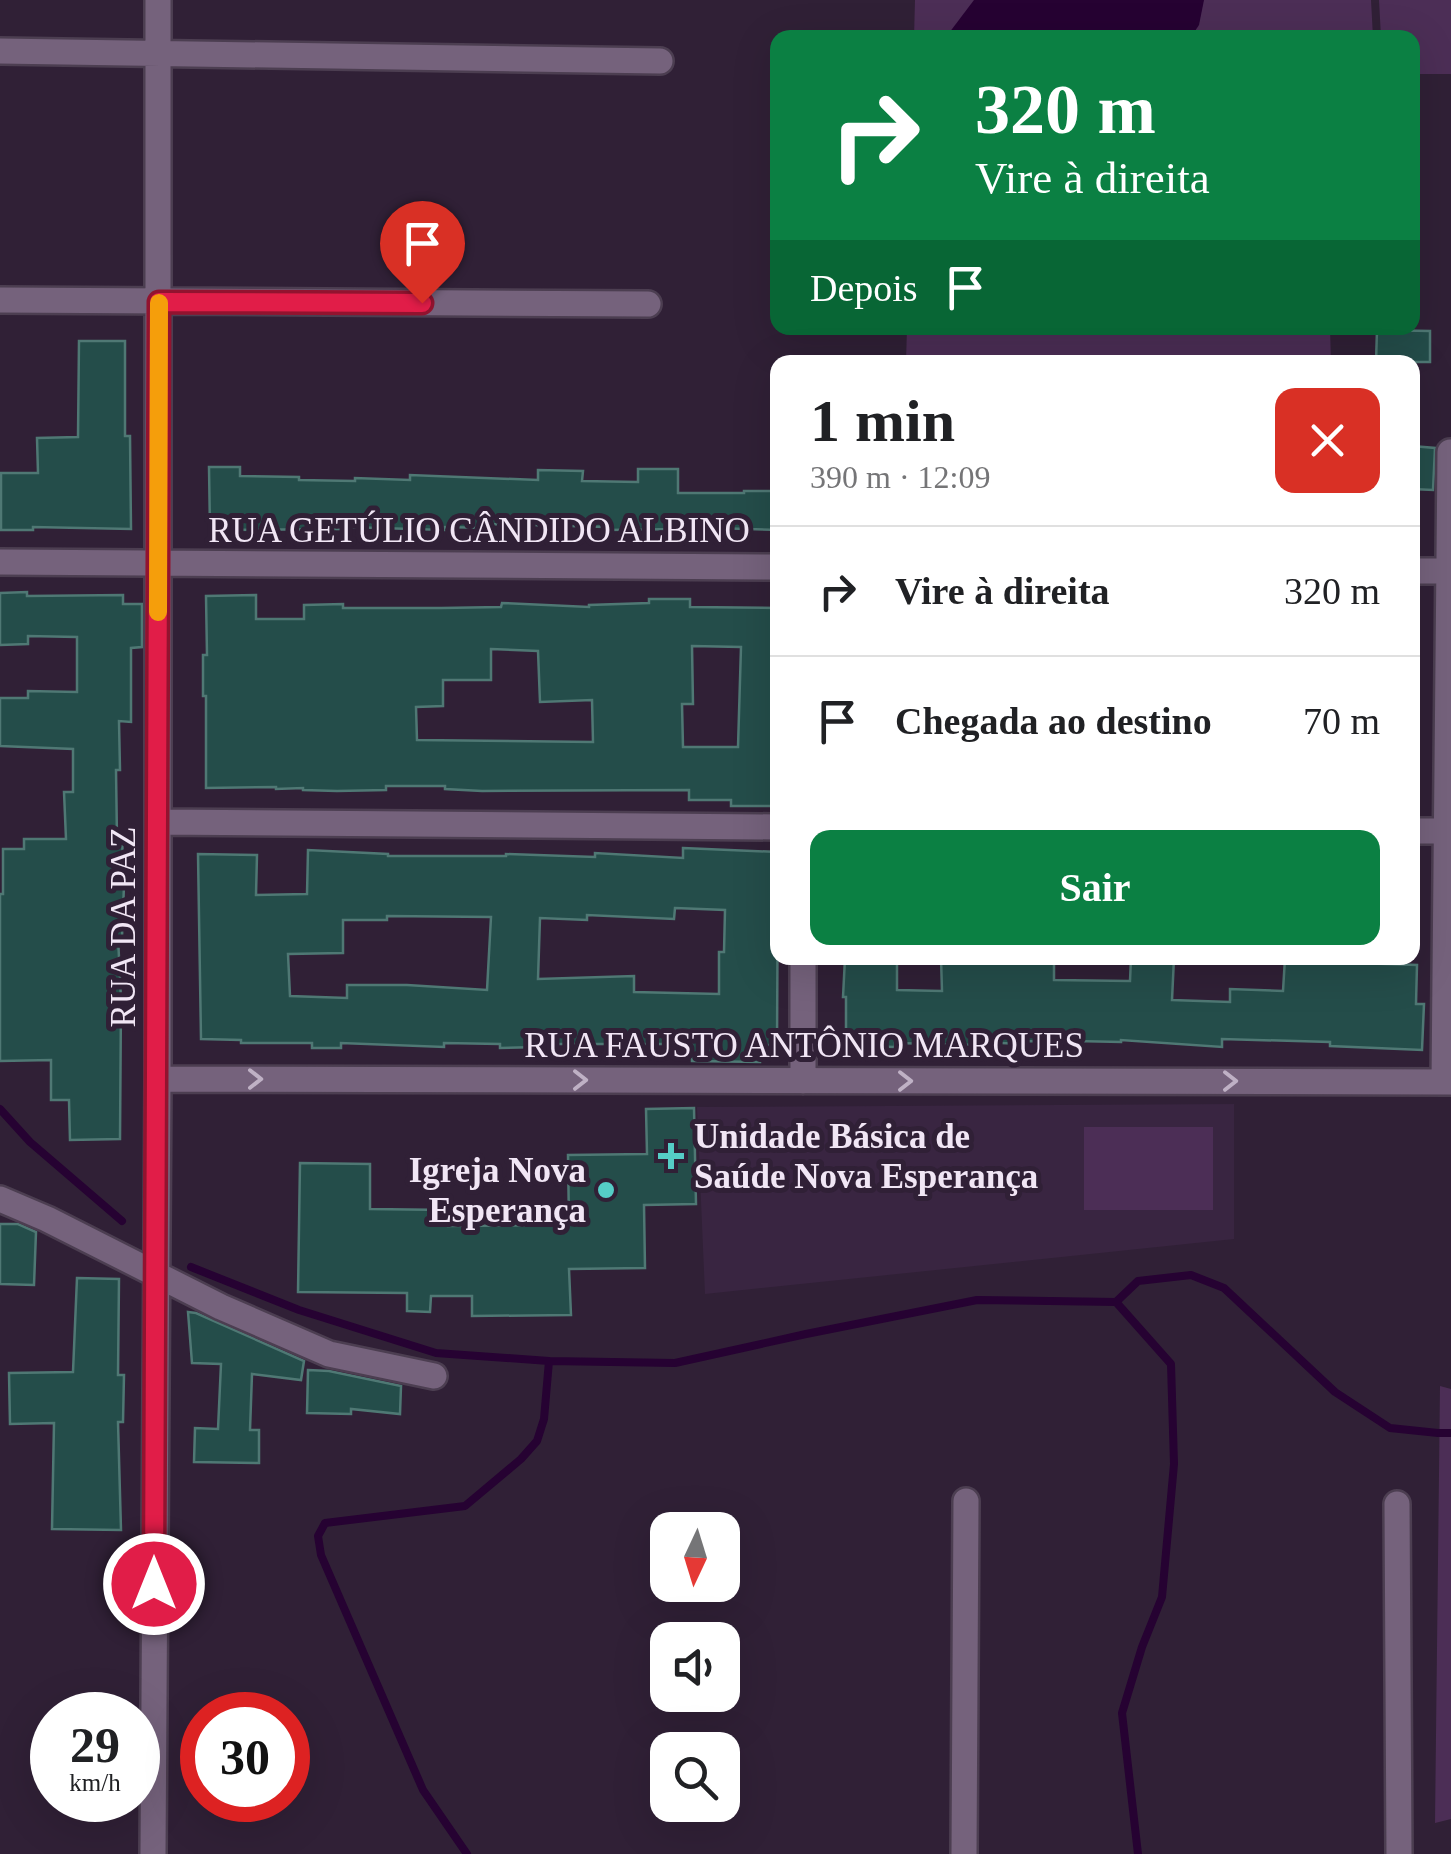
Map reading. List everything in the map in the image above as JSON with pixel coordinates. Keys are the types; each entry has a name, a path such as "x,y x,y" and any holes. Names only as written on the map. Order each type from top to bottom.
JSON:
{"street":[{"name":"RUA DA PAZ","path":"153,1854 158,0"},
{"path":"0,52 660,61"},
{"path":"0,300 648,304"},
{"path":"1448,1082 1450,452"},
{"name":"RUA GETÚLIO CÂNDIDO ALBINO","path":"0,562 770,567"},
{"path":"1420,571 1450,571"},
{"path":"158,822 770,827"},
{"path":"1420,831 1449,831"},
{"path":"803,965 804,1081"},
{"name":"RUA FAUSTO ANTÔNIO MARQUES","path":"158,1079 1448,1082"},
{"path":"0,1199 221,1308 329,1354 434,1376"},
{"path":"964,1854 966,1501"},
{"path":"1398,1504 1399,1854"}],"shaded area":[{"path":"915,0 1371,0 1373,30 914,30"},
{"path":"974,0 1204,0 1196,30 951,30"},
{"path":"1379,0 1451,0 1451,74 1420,74 1420,30 1381,30"},
{"path":"907,335 1330,335 1331,355 906,355"},
{"path":"1234,1104 1234,1239 705,1294 697,1107"},
{"path":"1084,1127 1213,1127 1213,1210 1084,1210"},
{"path":"1440,1386 1451,1389 1451,1819 1435,1823"}],"building":[{"path":"1420,331 1430,331 1430,362 1420,362 1420,355 1376,355 1377,335 1420,335"},
{"path":"79,341 125,341 125,436 130,436 131,529 1,530 1,473 38,473 37,438 78,437"},
{"path":"1420,447 1435,448 1433,490 1420,489"},
{"path":"209,467 240,467 240,476 355,481 410,480 410,475 538,480 538,470 583,471 582,481 638,482 638,469 678,469 678,493 770,491 770,530 607,530 487,524 487,528 444,530 210,530"},
{"path":"27,592 27,596 123,595 123,604 142,604 142,647 131,648 131,722 119,721 120,770 116,770 117,839 122,838 124,885 122,937 118,937 120,1139 70,1140 69,1100 51,1100 51,1060 0,1061 3,849 24,849 24,839 66,839 64,792 73,792 73,749 0,746 0,698 28,698 28,691 77,692 77,637 28,636 28,644 0,645 0,593"},
{"path":"256,595 256,619 304,619 304,605 343,604 343,608 501,607 502,603 589,607 649,603 649,599 690,599 690,607 770,608 770,806 731,806 731,800 689,800 689,790 206,788 203,655 207,655 206,596","holes":["692,646 741,647 738,747 683,747 682,704 693,704","491,649 538,651 540,702 592,700 593,742 417,740 416,707 443,706 443,680 491,680"]},
{"path":"683,848 770,852 770,965 777,965 777,1045 760,1045 760,1062 692,1061 692,1044 539,1044 500,1048 500,1044 444,1043 444,1047 341,1043 341,1048 312,1048 312,1043 201,1039 198,854 257,855 256,895 307,894 308,850 388,856 595,857 595,853 683,858","holes":["675,908 725,910 719,994 634,992 634,976 538,979 540,918 587,920 587,915 674,919","387,916 491,917 487,990 347,985 347,998 290,996 288,954 343,953 343,920 387,920"]},
{"path":"845,965 897,965 897,990 942,991 941,965 1054,965 1054,980 1130,981 1131,965 1174,965 1172,1000 1230,1002 1230,989 1283,991 1285,965 1417,965 1416,1004 1424,1004 1422,1050 1222,1039 1222,1047 1121,1040 861,1046 861,1038 846,1038"},
{"path":"694,1108 696,1204 644,1205 645,1268 569,1269 571,1315 472,1316 472,1296 431,1296 430,1312 407,1311 407,1293 298,1292 300,1163 370,1164 370,1209 448,1210 448,1226 569,1225 568,1155 647,1154 646,1109"},
{"path":"0,1224 18,1224 36,1232 34,1285 0,1284"},
{"path":"77,1278 119,1279 118,1375 124,1375 123,1422 118,1422 121,1530 52,1529 54,1423 10,1424 9,1373 73,1372"},
{"path":"188,1312 304,1361 301,1380 252,1374 250,1430 259,1430 259,1463 194,1462 195,1428 218,1429 221,1364 192,1363"},
{"path":"308,1370 401,1386 400,1414 351,1409 351,1414 307,1413"}],"waterway":[{"path":"0,1109 30,1142 122,1221"},
{"path":"191,1267 299,1310 436,1353 549,1361 675,1363 977,1300 1116,1302 1171,1364 1174,1464 1162,1597 1122,1713 1138,1854"},
{"path":"1116,1302 1138,1281 1191,1275 1224,1288 1335,1392 1390,1428 1451,1433"},
{"path":"467,1854 423,1790 321,1555 318,1536 325,1523 465,1506 537,1441 544,1419 549,1361"}],"slow traffic":[{"path":"158,612 159,303"}],"place":[{"name":"Unidade Básica de Saúde Nova Esperança","path":"671,1156"},
{"name":"Igreja Nova Esperança","path":"606,1190"}],"route":[{"path":"154,1584 159,302 422,303"}]}
